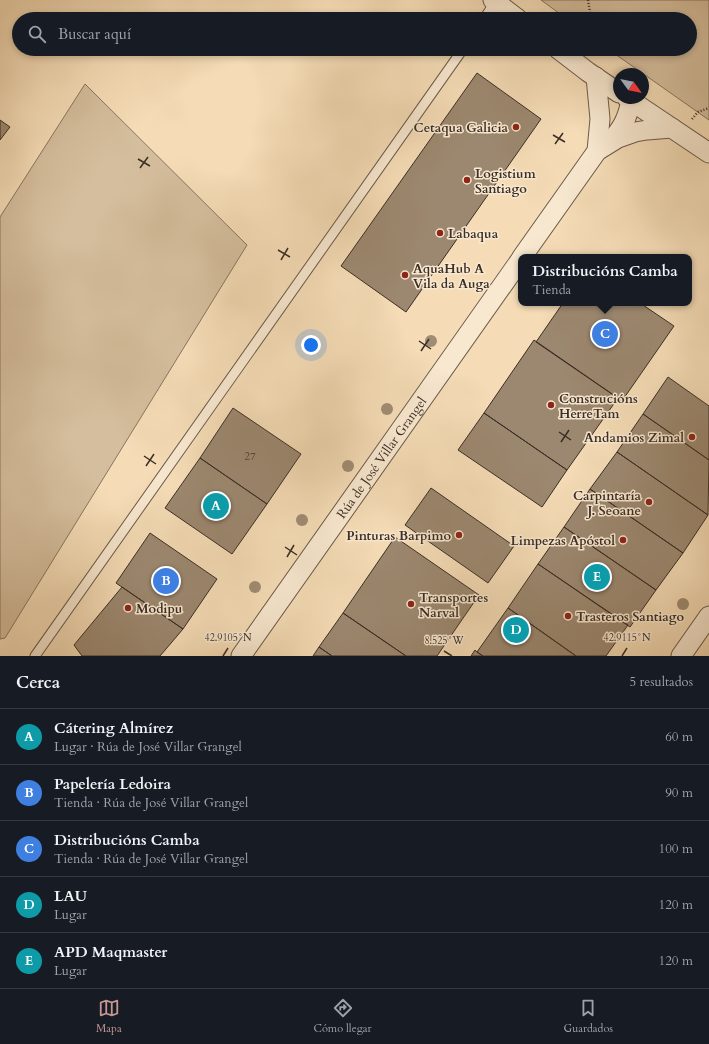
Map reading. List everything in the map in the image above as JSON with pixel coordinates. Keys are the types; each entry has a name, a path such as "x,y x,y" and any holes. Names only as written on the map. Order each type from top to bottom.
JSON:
{"street":[{"path":"494,1 509,12"},
{"path":"567,56 613,89"},
{"path":"596,78 602,143 635,132 672,128"},
{"name":"Rúa de José Villar Grangel","path":"525,254 602,143 612,117 621,104"},
{"path":"636,104 709,153"},
{"name":"Rúa de José Villar Grangel","path":"241,656 518,264"},
{"path":"681,656 709,616"}],"lane":[{"path":"488,12 494,1"},
{"path":"35,656 458,56"}],"path":[{"path":"588,0 590,12"}],"shaded area":[{"path":"541,0 709,0 709,120 649,78 649,68 635,68 618,56 697,56 697,12 557,12"},
{"path":"85,84 247,245 5,638 0,639 0,217"}],"building":[{"path":"477,73 541,119 406,312 341,266"},
{"path":"0,120 10,127 0,140"},
{"path":"561,306 644,306 674,326 622,401 536,342"},
{"name":"Construcións HerreTam","path":"534,340 618,398 567,470 484,413"},
{"name":"Andamios Zimal","path":"668,377 709,406 709,460 643,414"},
{"path":"233,408 301,454 267,504 200,458"},
{"path":"484,413 567,470 542,507 458,450"},
{"path":"643,414 709,460 708,515 617,452"},
{"name":"Carpintaría J. Seoane","path":"617,452 708,515 683,553 590,489"},
{"path":"200,458 267,504 232,554 165,508"},
{"name":"Pinturas Barpimo","path":"431,488 514,546 488,583 405,525"},
{"name":"Limpezas Apóstol","path":"590,489 683,553 656,590 564,527"},
{"path":"564,527 656,590 630,627 538,564"},
{"path":"150,533 217,579 183,629 116,583"},
{"name":"Transportes Narval","path":"395,537 479,595 437,656 406,656 343,613"},
{"name":"Trasteros Santiago","path":"538,564 628,625 606,656 576,656 508,608"},
{"name":"Modipu","path":"122,587 183,629 160,656 82,656 74,645"},
{"path":"508,608 576,656 483,656 477,652"},
{"path":"343,613 406,656 332,656 319,647"},
{"path":"319,647 332,656 313,656"},
{"path":"475,650 477,652 483,656 471,656"}],"place":[{"name":"Cetaqua Galicia","path":"516,127"},
{"name":"Logistium Santiago","path":"467,180"},
{"name":"Labaqua","path":"440,233"},
{"name":"AquaHub A Vila da Auga","path":"405,275"},
{"name":"Distribucións Camba","path":"605,334"},
{"name":"Construcións HerreTam","path":"551,405"},
{"name":"Andamios Zimal","path":"692,437"},
{"name":"Carpintaría J. Seoane","path":"649,502"},
{"name":"Cátering Almírez","path":"216,506"},
{"name":"Pinturas Barpimo","path":"459,535"},
{"name":"Limpezas Apóstol","path":"623,540"},
{"name":"APD Maqmaster","path":"597,577"},
{"name":"Papelería Ledoira","path":"166,581"},
{"name":"Transportes Narval","path":"411,604"},
{"name":"Modipu","path":"128,608"},
{"name":"Trasteros Santiago","path":"568,616"},
{"name":"LAU","path":"516,630"}]}
